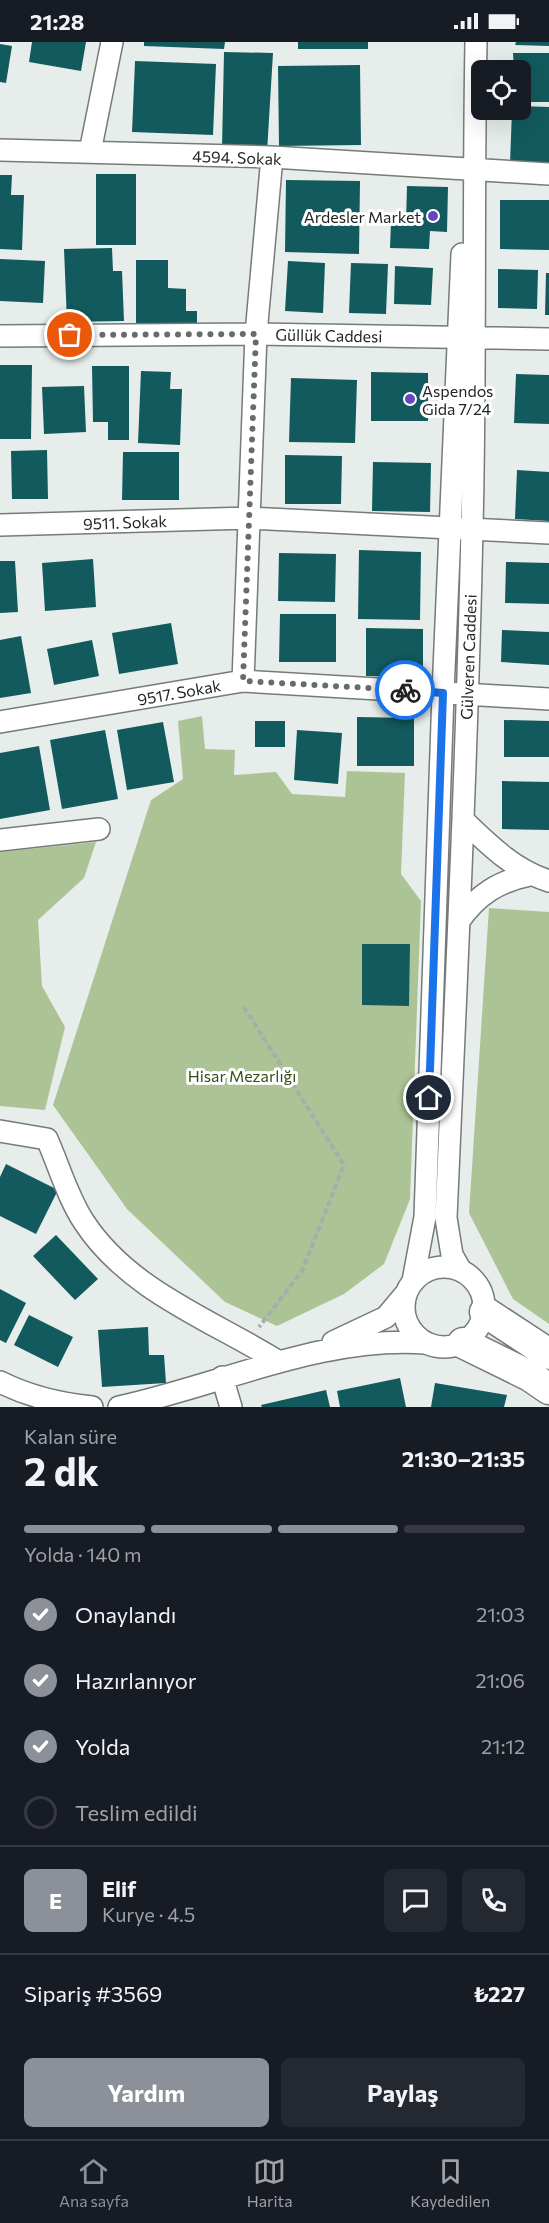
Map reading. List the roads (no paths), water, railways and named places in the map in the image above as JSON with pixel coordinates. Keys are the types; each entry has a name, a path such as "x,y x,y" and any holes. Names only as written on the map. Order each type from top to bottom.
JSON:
{"main road":[{"path":"484,1312 549,1354"},
{"path":"462,1343 530,1376 549,1389"}],"street":[{"path":"90,152 112,42"},
{"name":"Gülveren Caddesi","path":"460,1269 452,1255 446,1218 463,820 472,530 467,337 470,170 476,42"},
{"name":"4594. Sokak","path":"0,150 272,157 549,174"},
{"path":"243,681 256,334 272,157"},
{"name":"Güllük Caddesi","path":"0,336 256,334 549,339"},
{"name":"Gülveren Caddesi","path":"410,1287 425,1217 449,528 467,337"},
{"name":"9511. Sokak","path":"0,525 249,518 549,533"},
{"name":"9517. Sokak","path":"0,722 243,681 549,699"},
{"path":"463,820 491,848 539,878"},
{"path":"0,840 99,829"},
{"path":"459,921 485,892 509,879 539,878"},
{"path":"0,1131 47,1139 83,1221 111,1257 148,1285 213,1326 247,1342 279,1362"},
{"path":"119,1407 303,1356 403,1341 426,1342 450,1347 462,1343 473,1335 481,1324 484,1299 480,1287 460,1269 435,1268 410,1287 386,1317 303,1356"},
{"path":"410,1287 404,1305 407,1323 412,1331 426,1342"},
{"path":"222,1377 231,1407"},
{"path":"0,1382 16,1390 74,1406 92,1407"}],"place":[{"name":"Ardesler Market","path":"433,216"},
{"name":"Aspendos Gida 7/24","path":"410,399"}],"park label":[{"name":"Hisar Mezarlığı","path":"242,1075"}]}
